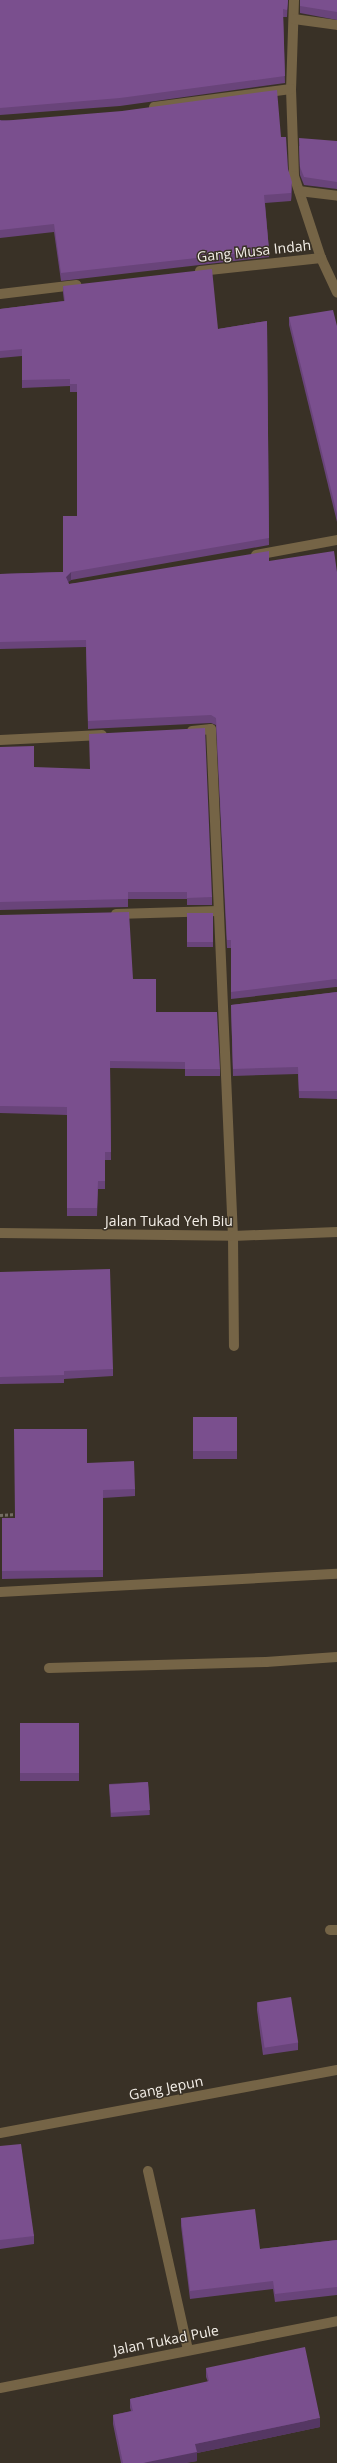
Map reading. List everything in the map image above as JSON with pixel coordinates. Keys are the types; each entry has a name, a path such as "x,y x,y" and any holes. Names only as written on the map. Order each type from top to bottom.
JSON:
{"street":[{"path":"294,0 291,89 294,176 321,258 337,292"},
{"path":"294,19 337,25"},
{"path":"144,108 291,89"},
{"path":"299,191 337,196"},
{"name":"Gang Musa Indah","path":"187,273 321,258"},
{"path":"0,294 85,284"},
{"path":"245,557 337,540"},
{"path":"183,732 211,729 218,911 227,1006 234,1346"},
{"path":"0,740 116,734"},
{"path":"109,914 218,911"},
{"name":"Jalan Tukad Yeh Biu","path":"0,1234 232,1236 337,1232"},
{"path":"0,1592 337,1574"},
{"path":"49,1668 266,1662 337,1657"},
{"name":"Gang Jepun","path":"0,2134 337,2070"},
{"path":"148,2171 188,2350"},
{"name":"Jalan Tukad Pule","path":"0,2388 337,2321"}],"path":[{"path":"0,1515 23,1514"}],"building":[{"path":"0,0 288,0 287,10 283,9 285,76 120,98 0,108"},
{"path":"300,0 337,0 337,12 300,6"},
{"path":"277,90 281,137 286,137 288,169 292,182 291,193 264,195 269,250 61,273 54,224 0,230 0,120 122,111"},
{"path":"299,138 337,141 337,182 304,177 300,167"},
{"path":"212,269 218,329 267,321 269,538 71,572 66,577 69,584 269,551 269,561 334,551 337,572 337,980 231,992 231,940 227,940 216,718 211,715 88,721 86,640 0,642 0,574 63,572 63,516 77,516 77,384 70,384 70,379 22,380 22,349 0,351 0,309 65,301 63,286"},
{"path":"333,310 337,326 337,514 289,317"},
{"path":"205,728 212,897 187,898 187,892 128,892 128,899 0,902 0,747 34,746 34,767 90,769 89,734"},
{"path":"129,912 133,979 156,979 156,1012 217,1012 220,1069 185,1069 185,1062 110,1061 111,1152 105,1152 105,1181 98,1181 97,1208 67,1208 67,1107 0,1106 0,915"},
{"path":"187,913 213,913 213,942 187,942"},
{"path":"337,992 337,1091 299,1091 298,1067 233,1069 231,1005"},
{"path":"110,1269 113,1369 64,1371 64,1375 0,1377 0,1272"},
{"path":"193,1417 237,1417 237,1451 193,1451"},
{"path":"14,1429 87,1429 87,1463 134,1461 135,1489 103,1490 103,1570 2,1571 2,1518 15,1518"},
{"path":"20,1723 79,1723 79,1773 20,1773"},
{"path":"148,1782 150,1810 111,1813 109,1785"},
{"path":"291,1997 298,2042 265,2048 257,2002"},
{"path":"21,2144 34,2236 0,2240 0,2146"},
{"path":"255,2209 260,2249 337,2240 337,2287 275,2294 273,2281 190,2291 181,2218"},
{"path":"305,2347 320,2418 195,2444 197,2452 143,2463 123,2463 113,2415 133,2411 130,2399 209,2381 206,2368"}]}
